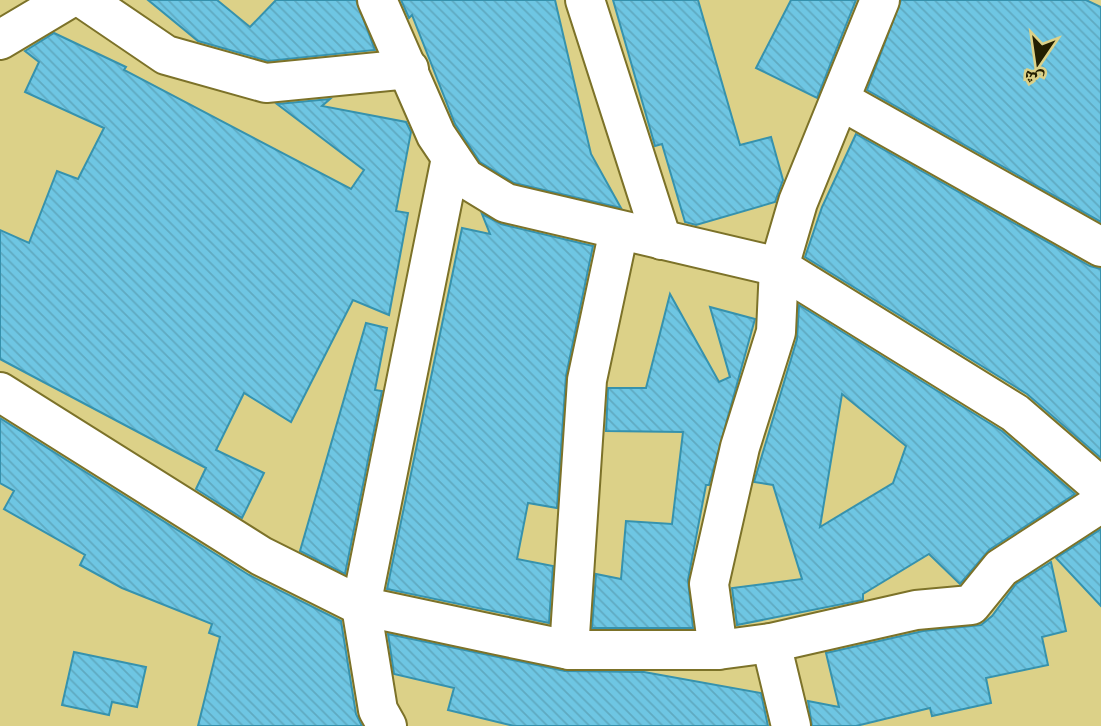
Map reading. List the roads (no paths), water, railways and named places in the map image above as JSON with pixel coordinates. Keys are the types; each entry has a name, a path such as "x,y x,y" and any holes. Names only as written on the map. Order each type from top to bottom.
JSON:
{"street":[{"path":"0,40 67,0"},
{"path":"85,0 166,55 266,83 409,69"},
{"path":"377,0 436,135 465,178 506,204 779,267 1015,413 1101,487"},
{"path":"585,0 662,240"},
{"path":"719,650 709,584 740,447 776,331 779,267 798,201 880,0"},
{"path":"840,100 1101,247"},
{"path":"387,726 378,710 361,606 451,158"},
{"path":"569,650 587,380 619,230"},
{"path":"0,392 261,556 361,606 569,650 719,650 771,643 916,610 971,606 1001,568 1101,503"},
{"path":"771,643 791,726"}]}
